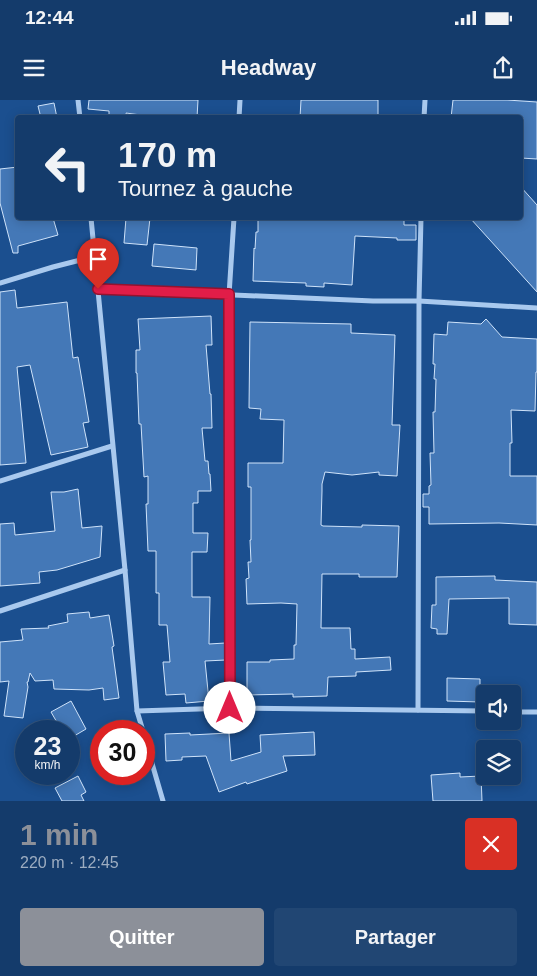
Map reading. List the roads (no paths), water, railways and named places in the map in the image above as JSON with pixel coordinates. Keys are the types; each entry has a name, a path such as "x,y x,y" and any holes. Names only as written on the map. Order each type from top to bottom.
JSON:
{"street":[{"path":"78,100 80,115"},
{"path":"239,115 240,100"},
{"path":"424,115 425,100"},
{"path":"91,220 125,570 136,711 139,720"},
{"path":"230,708 229,294 234,220"},
{"path":"418,710 421,220"},
{"path":"0,283 96,256"},
{"path":"98,289 373,301 419,301 537,308"},
{"path":"0,481 112,446"},
{"path":"0,611 125,570"},
{"path":"136,711 230,708 476,711"},
{"path":"521,712 537,712"},
{"path":"155,774 163,801"}]}
